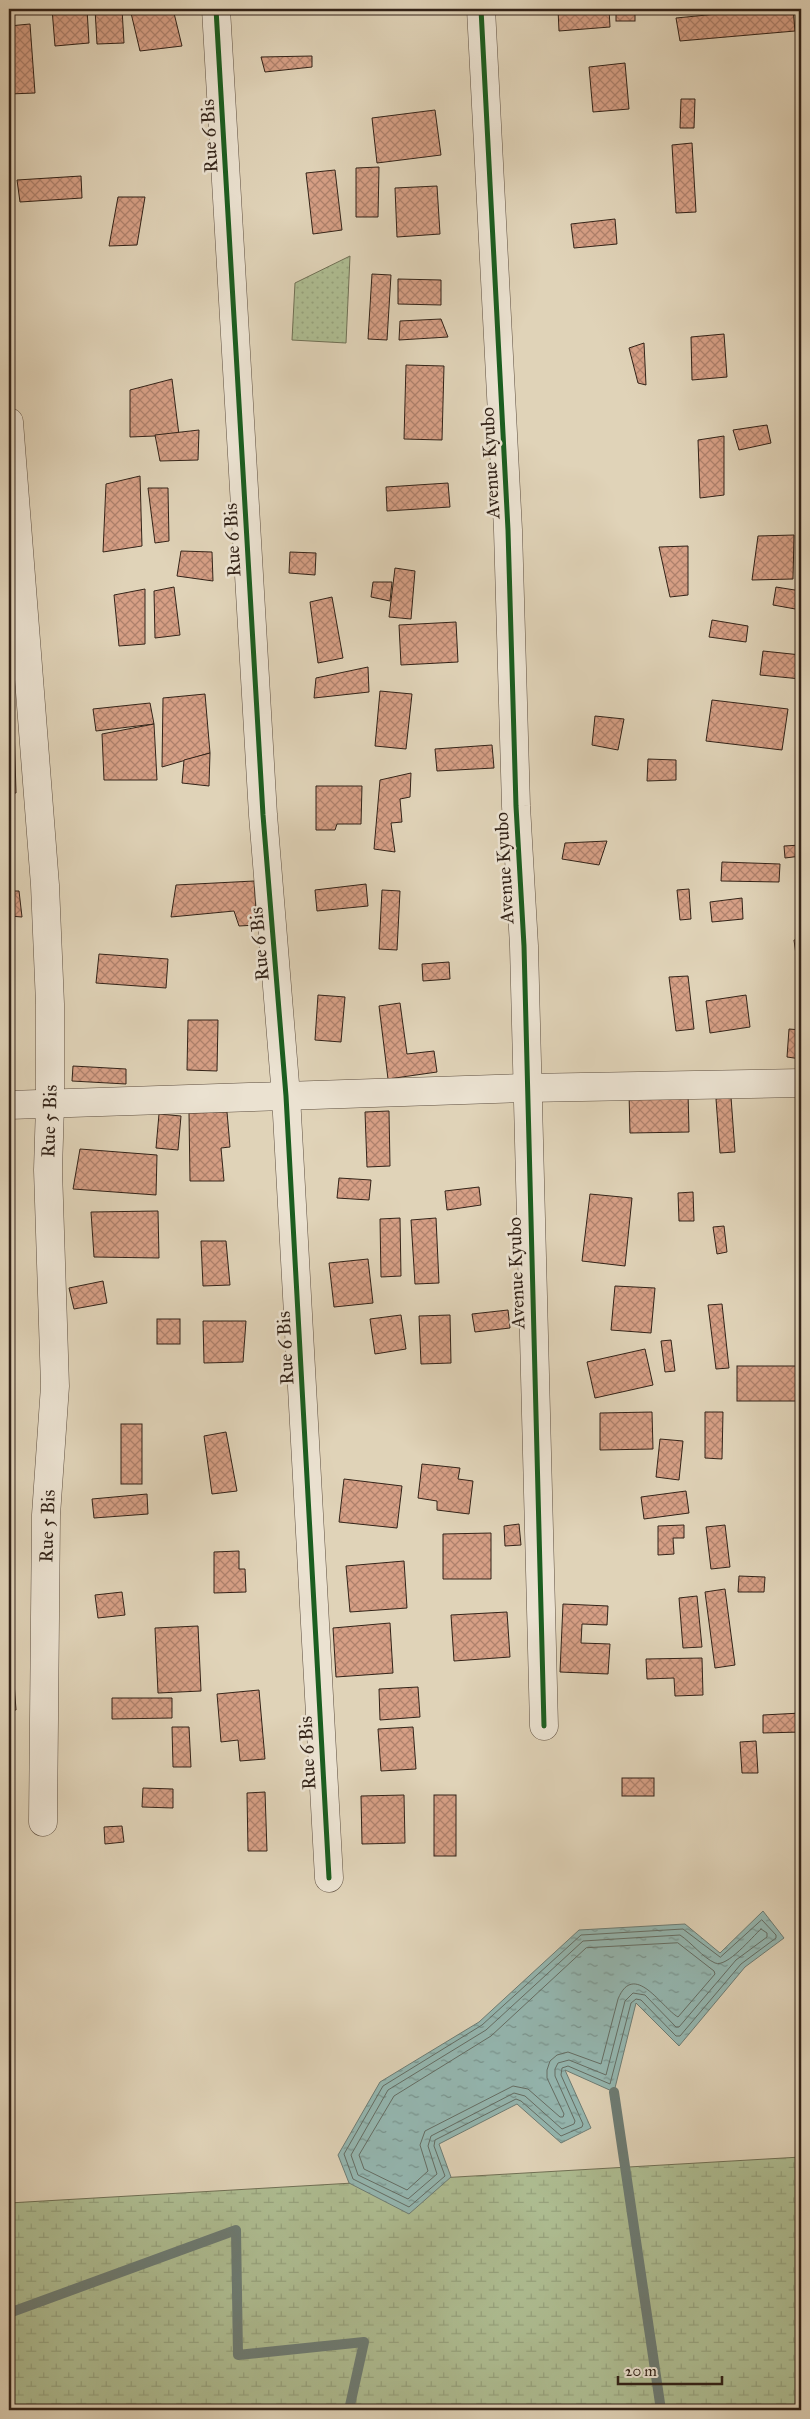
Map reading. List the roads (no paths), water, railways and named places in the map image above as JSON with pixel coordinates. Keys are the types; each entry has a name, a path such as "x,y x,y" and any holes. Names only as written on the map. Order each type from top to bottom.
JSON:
{"street":[{"name":"Rue 6 Bis","path":"216,9 263,815 286,1096 330,1878"},
{"name":"Avenue Kyubo","path":"481,9 508,530 516,806 524,946 526,1088 544,1726"},
{"name":"Rue 5 Bis","path":"9,422 45,885 50,1105 48,1170 55,1386 46,1515 43,1822"},
{"path":"9,1105 526,1088 801,1083"}],"water":[{"path":"763,1911 784,1938 745,1967 679,2046 636,2003 614,2092 565,2070 591,2128 561,2143 517,2104 439,2144 451,2177 409,2214 349,2183 338,2155 380,2082 479,2022 579,1930 685,1924 720,1953"}],"waterway":[{"path":"614,2092 661,2410"},
{"path":"9,2313 236,2230 238,2355 364,2342 349,2410"}]}
